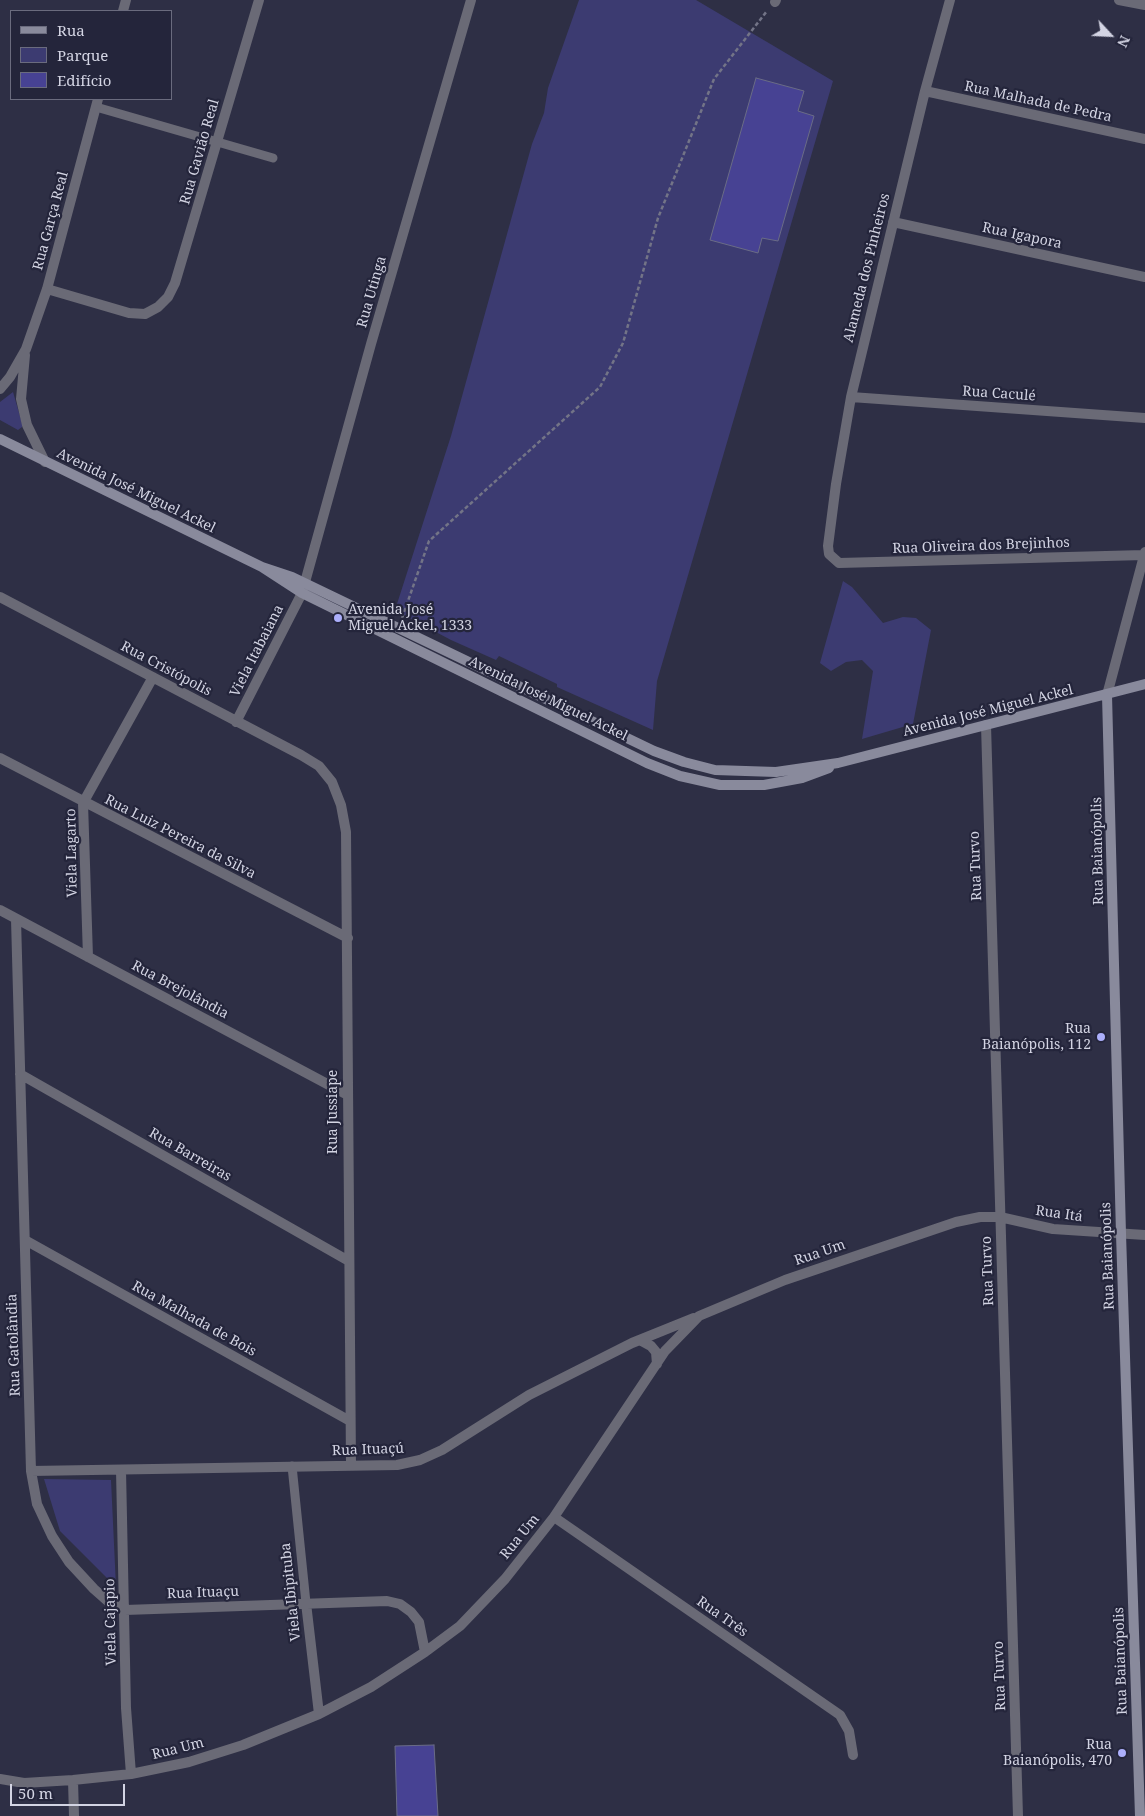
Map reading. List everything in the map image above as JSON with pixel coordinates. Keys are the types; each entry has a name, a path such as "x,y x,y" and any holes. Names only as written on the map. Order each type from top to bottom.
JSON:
{"street":[{"name":"Rua Gavião Real","path":"47,289 129,313 145,314 158,307 168,297 175,283 259,0"},
{"name":"Rua Utinga","path":"303,588 371,344 471,0"},
{"name":"Alameda dos Pinheiros","path":"828,546 851,397 925,91 950,0"},
{"path":"1119,0 1145,6"},
{"name":"Rua Malhada de Pedra","path":"925,91 1145,139"},
{"name":"Rua Garça Real","path":"26,350 47,289 97,103"},
{"name":"Rua Igapora","path":"893,222 1145,277"},
{"path":"0,389 10,377 26,350"},
{"path":"26,350 21,399 27,425 46,462"},
{"name":"Rua Caculé","path":"851,397 1145,418"},
{"name":"Avenida José Miguel Ackel","path":"0,439 262,567 647,763 680,776 720,785 764,785 802,778 838,763"},
{"name":"Rua Oliveira dos Brejinhos","path":"828,546 829,554 839,563 1145,554"},
{"path":"1107,695 1145,554"},
{"name":"Avenida José Miguel Ackel","path":"303,588 398,628 615,733 684,762 716,770 744,773 776,772 838,763 1145,684"},
{"name":"Viela Itabaiana","path":"236,722 303,588"},
{"name":"Rua Cristópolis","path":"0,597 319,766"},
{"name":"Viela Lagarto","path":"88,957 83,803 152,677"},
{"name":"Rua Baianópolis","path":"1107,695 1121,1234 1140,1816"},
{"name":"Rua Turvo","path":"986,725 1018,1816"},
{"name":"Rua Luiz Pereira da Silva","path":"0,758 83,803 348,938"},
{"name":"Rua Jussiape","path":"319,766 332,782 341,806 346,832 348,938 346,1094 347,1260 350,1465"},
{"name":"Rua Brejolândia","path":"0,910 346,1094"},
{"name":"Rua Gatolândia","path":"16,919 31,1472"},
{"name":"Rua Barreiras","path":"20,1074 347,1260"},
{"name":"Rua Um","path":"0,1780 24,1783 74,1780 131,1774 189,1762 243,1745 319,1714 371,1687 425,1652 460,1626 505,1579 554,1517 665,1351 700,1316 785,1280 956,1222 980,1217 1000,1217"},
{"name":"Rua Itá","path":"1000,1217 1053,1228 1145,1235"},
{"name":"Rua Malhada de Bois","path":"25,1240 350,1421"},
{"name":"Rua Ituaçú","path":"31,1472 397,1465 420,1460 442,1450 529,1395 640,1340 700,1316"},
{"path":"640,1340 651,1346 656,1352 657,1364"},
{"name":"Viela Cajapio","path":"121,1470 126,1708 131,1774"},
{"path":"31,1472 36,1504 52,1536 69,1562 105,1599 124,1610"},
{"name":"Rua Três","path":"554,1517 840,1716 848,1731 853,1754"},
{"name":"Rua Ituaçu","path":"124,1610 386,1601 400,1604 411,1612 419,1622 425,1652"},
{"name":"Viela Ibipituba","path":"306,1603 319,1714"},
{"path":"74,1780 74,1816"}],"lane":[{"path":"97,103 273,158"},
{"name":"Viela Ibipituba","path":"292,1466 306,1603"}],"path":[{"path":"398,628 429,541 600,387 624,343 658,218 714,79 775,1"}],"green space":[{"path":"579,0 696,0 833,81 657,681 653,730 557,687 557,684 499,656 496,660 451,640 400,613 402,610 396,607 451,436 532,144 544,113 548,88"},
{"path":"13,392 22,423 22,427 18,430 0,420 0,402"},
{"path":"843,581 852,587 883,623 903,617 916,618 931,630 913,724 862,739 873,671 862,660 846,662 831,671 820,663"},
{"path":"44,1479 111,1480 116,1587 60,1531"}],"building":[{"path":"756,78 804,91 798,111 814,116 778,241 762,238 758,253 710,240"},
{"path":"434,1745 438,1816 397,1816 395,1746"}],"place":[{"name":"Avenida José Miguel Ackel, 1333","path":"338,618"},
{"name":"Rua Baianópolis, 112","path":"1101,1037"},
{"name":"Rua Baianópolis, 470","path":"1122,1753"}]}
